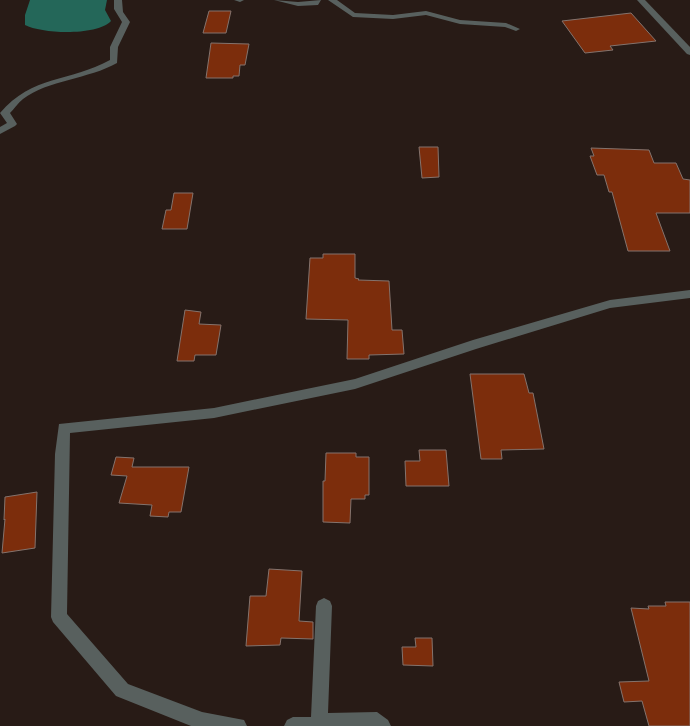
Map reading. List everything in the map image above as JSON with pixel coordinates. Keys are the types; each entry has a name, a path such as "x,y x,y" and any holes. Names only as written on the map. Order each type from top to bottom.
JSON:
{"street":[{"path":"0,132 12,124 5,113 22,96 50,83 100,70 114,61 114,48 126,22 119,16 118,0"},
{"path":"278,0 298,4 315,3 317,0"},
{"path":"332,0 346,12 359,16 393,17 426,13 460,22 506,25 516,29"},
{"path":"641,0 690,52"},
{"path":"238,726 201,723 122,690 59,617 64,428 214,414 355,384 473,345 610,304 690,294"},
{"path":"319,724 324,606"},
{"path":"293,726 319,724 332,720 377,721 382,726"}],"water":[{"path":"30,0 107,0 105,10 111,21 104,26 82,31 56,32 33,28 25,25 25,15"}],"building":[{"path":"209,11 231,11 226,33 203,33"},
{"path":"631,13 656,41 610,46 613,50 585,53 562,21"},
{"path":"211,43 249,44 245,65 240,65 239,76 233,76 233,78 206,78"},
{"path":"419,147 438,147 439,177 422,178"},
{"path":"591,148 649,150 654,163 676,163 683,179 690,180 690,213 656,213 670,251 628,251 612,192 609,192 604,175 597,175 590,156 594,156"},
{"path":"174,193 193,193 187,229 162,229 166,210 171,210"},
{"path":"323,254 355,254 355,278 358,280 389,281 392,330 402,330 404,354 369,355 369,359 347,359 348,320 306,319 310,258 323,258"},
{"path":"185,310 201,312 199,324 221,325 216,355 195,355 194,361 177,361"},
{"path":"470,374 524,374 529,393 533,393 544,449 501,450 502,459 481,459"},
{"path":"419,450 446,450 449,486 406,486 405,461 420,461"},
{"path":"326,453 356,453 356,457 369,457 369,495 365,495 365,499 351,499 350,523 323,522 323,481 325,481"},
{"path":"116,457 134,458 132,467 189,467 181,512 169,512 168,517 150,516 152,505 119,503 127,476 111,475"},
{"path":"37,492 35,548 2,553 5,497"},
{"path":"269,569 302,571 299,621 313,622 313,639 281,638 280,645 246,646 250,596 266,596"},
{"path":"665,602 690,602 690,726 649,726 642,701 624,702 619,682 649,681 631,608 649,609 648,606 666,606"},
{"path":"415,638 432,638 433,666 403,665 402,647 416,647"}]}
